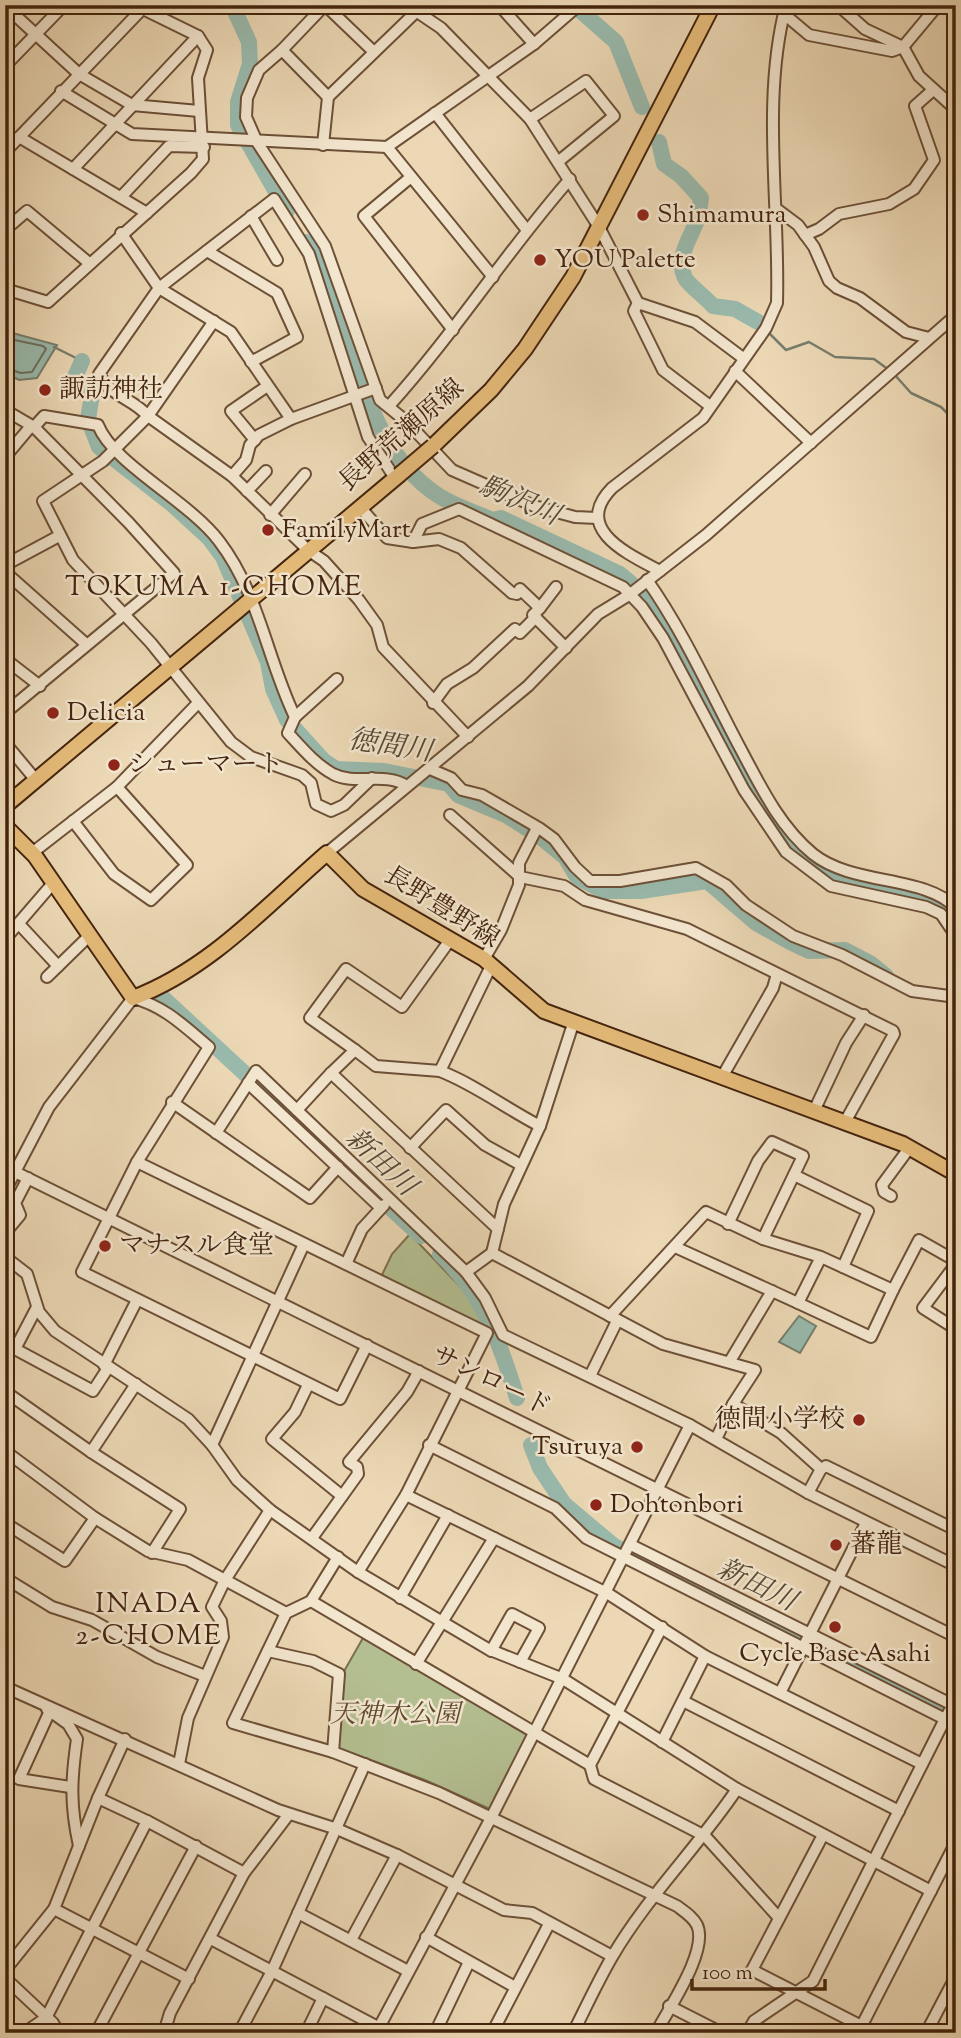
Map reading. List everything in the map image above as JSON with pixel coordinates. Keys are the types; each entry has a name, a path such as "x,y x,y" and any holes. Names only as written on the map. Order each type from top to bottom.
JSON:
{"main road":[{"name":"長野荒瀬原線","path":"5,806 397,477 491,390 525,349 573,277 713,5"},
{"path":"5,826 32,853 54,882 88,937 133,998 160,988 203,962 327,853"},
{"name":"長野豊野線","path":"327,853 363,889 487,963 544,1011 909,1147 956,1174"}],"street":[{"path":"5,66 64,5"},
{"path":"374,52 325,5 259,70 247,98 246,117 255,142 325,246 380,400 452,470 534,506 575,517 597,518"},
{"path":"499,5 534,44"},
{"path":"121,197 169,146 230,141 387,147 534,44 579,5"},
{"path":"838,5 865,29 904,47 919,76 952,106 956,114"},
{"path":"785,9 809,36 892,51 904,47 938,5"},
{"path":"5,6 79,74 132,105 199,111"},
{"path":"5,152 145,7 198,37 207,50 198,78 202,143 200,165 121,233 48,302 5,289"},
{"path":"323,145 328,97 374,52 412,8 441,28 530,119 599,227 638,303 695,322 743,358"},
{"path":"660,571 601,533 597,518 604,496 611,488 703,418 766,328 777,303 778,210 774,120 777,57 785,9"},
{"path":"73,169 113,123 198,37"},
{"path":"282,50 328,97"},
{"path":"530,119 586,81 614,116 559,161"},
{"path":"805,235 820,229 839,214 889,204 914,189 934,160 915,106 933,90"},
{"path":"61,91 132,134 202,143"},
{"path":"435,113 526,229"},
{"path":"19,137 147,213"},
{"path":"387,147 493,277"},
{"path":"411,177 364,216 453,330"},
{"path":"389,406 453,330 526,229 570,179"},
{"path":"397,477 368,437 357,395 309,254 274,199 159,288 99,374 107,389 140,407 148,416 232,477 308,550 324,561 377,625 383,647 433,703 468,737"},
{"path":"778,210 805,235 829,281 837,288 860,298 906,331 929,338"},
{"path":"5,230 27,211 89,263"},
{"path":"251,216 277,260"},
{"path":"121,233 159,288 231,332 266,387 291,419"},
{"path":"207,251 277,293 297,337 251,362"},
{"path":"638,303 634,311 663,370 710,406"},
{"path":"327,853 528,686 598,614 630,594 706,536 956,315"},
{"path":"214,321 148,416 103,461 43,501 73,560 169,666 231,742 251,757 302,775 310,783 316,804 331,811 344,805 372,778"},
{"path":"735,371 811,443"},
{"path":"255,440 231,411 266,387"},
{"path":"232,477 246,460 255,440 291,419 374,389"},
{"path":"5,410 33,426 174,573 5,713"},
{"path":"5,457 44,416 98,425 104,439 114,450 188,507 219,541 294,718"},
{"path":"247,491 266,471"},
{"path":"270,515 305,474"},
{"path":"360,507 387,538 413,542 439,539 461,548 512,593 517,594 520,589 566,648"},
{"path":"413,542 422,524 459,509 584,565 623,587 642,607 663,638 744,790 786,852 831,886 926,907 941,914 956,936"},
{"path":"5,565 59,536"},
{"path":"5,572 86,644"},
{"path":"645,582 669,611 769,803 794,835 811,852 840,871 931,892 946,898 956,908"},
{"path":"433,703 447,684 473,668 515,629 520,633 556,587"},
{"path":"5,659 40,686"},
{"path":"337,679 294,718 288,733 315,761 334,775 395,779 409,784"},
{"path":"32,853 117,787 198,703"},
{"path":"5,743 35,779"},
{"path":"427,771 451,778 462,790 482,795 536,832 554,839 575,867 590,881 620,881 696,868 717,878 746,905 793,936 842,955 912,991 956,997"},
{"path":"73,821 114,874 151,900 187,865 117,787"},
{"path":"450,815 520,877 565,886 585,900 687,929 893,1031 894,1034 845,1122"},
{"path":"440,1071 501,930 520,877 519,863 536,832"},
{"path":"5,939 54,882"},
{"path":"19,924 58,966"},
{"path":"47,977 88,937"},
{"path":"450,940 401,1007 346,969 310,1018 376,1066 440,1071 471,1083 513,1112 540,1126"},
{"path":"722,1077 773,988 777,974"},
{"path":"5,1191 10,1169 49,1107 133,998 166,1010 209,1046 137,1162 82,1272 340,1399 367,1345"},
{"path":"814,1111 846,1044 864,1015"},
{"path":"466,1272 492,1253 503,1204 540,1126 573,1024"},
{"path":"297,1110 355,1050"},
{"path":"216,1133 256,1071 386,1203"},
{"path":"331,1073 498,1229"},
{"path":"248,1083 338,1167 386,1203 466,1272 485,1298 503,1335 690,1425 808,1493 956,1566"},
{"path":"172,1102 310,1198 338,1167"},
{"path":"410,1148 446,1110 485,1145 521,1165"},
{"path":"728,1224 758,1161 772,1142 803,1156 763,1239"},
{"path":"891,1196 884,1192 882,1185 909,1147"},
{"path":"137,1162 487,1333 406,1494 358,1572"},
{"name":"サンロード","path":"10,1169 956,1637"},
{"path":"794,1175 868,1211 843,1267"},
{"path":"5,1233 20,1214 15,1203 29,1178"},
{"path":"346,1264 362,1228 386,1203"},
{"path":"590,1376 614,1319 706,1212 763,1239 821,1258 893,1290"},
{"path":"676,1247 871,1337 919,1240 956,1262 923,1308 956,1329"},
{"path":"212,1445 304,1244"},
{"path":"492,1253 614,1319 687,1353 730,1361 755,1370 733,1404 716,1439"},
{"path":"5,1256 27,1274 37,1307 55,1331 188,1419 212,1445 237,1480 270,1510 358,1572 491,1651 563,1679 737,1790 931,1891"},
{"path":"798,1303 821,1258"},
{"path":"730,1361 772,1291"},
{"path":"37,1307 15,1349 93,1391 137,1300"},
{"path":"312,1538 358,1474 357,1467 349,1462 407,1392 419,1371"},
{"path":"91,1452 136,1384"},
{"path":"307,1385 295,1412 272,1439 342,1496"},
{"path":"5,1399 10,1395 91,1452 180,1509 152,1552"},
{"path":"733,1404 781,1433 821,1469"},
{"path":"211,1939 381,2031 408,1971 535,1734 690,1425"},
{"path":"429,1445 555,1508 586,1538 628,1551 808,1640 948,1714"},
{"path":"5,1452 94,1518 152,1552 188,1560 286,1613"},
{"path":"808,1493 821,1469 826,1466 956,1530"},
{"path":"406,1494 607,1593 705,1656 922,1764"},
{"path":"179,1764 188,1718 223,1637 221,1621 212,1607 225,1580 270,1510"},
{"path":"400,1598 448,1515"},
{"path":"5,1522 65,1561 94,1518"},
{"path":"780,1693 866,1522"},
{"path":"416,1664 494,1538"},
{"path":"338,1557 311,1601 286,1613 233,1723 333,1752 492,1816 691,1916 699,1927 698,1948 691,1968 656,2033"},
{"path":"5,1578 52,1607 92,1620 157,1657 205,1676"},
{"path":"311,1601 590,1765"},
{"path":"491,1651 513,1614 538,1628 520,1662"},
{"path":"662,1627 590,1765 594,1779 705,1836 779,1918"},
{"path":"747,2033 754,2021 813,1981 953,1705 808,1640"},
{"path":"268,1651 313,1661 340,1674 333,1752"},
{"path":"662,1742 705,1656"},
{"path":"5,1687 46,1708 125,1739 289,1814 337,1829 397,1855 504,1910 532,1913 612,1956"},
{"path":"683,1701 899,1811"},
{"path":"46,1708 68,1724 77,1739 70,1787 71,1809 79,1846"},
{"path":"46,1708 19,1779 70,1787"},
{"path":"5,1970 54,1909 98,1798 125,1739"},
{"path":"239,2033 272,1970 365,1765"},
{"path":"573,2033 612,1956 655,1896 705,1836 737,1790"},
{"path":"98,1798 244,1873"},
{"path":"164,2033 170,2013 244,1873 289,1814"},
{"path":"24,2033 46,2018 147,1821"},
{"path":"823,1835 752,1970 860,2029 875,2033"},
{"path":"860,2029 956,1842"},
{"path":"96,2033 196,1846"},
{"path":"351,1940 397,1855"},
{"path":"54,1909 189,1979"},
{"path":"298,1913 408,1971"},
{"path":"492,2033 549,1924"},
{"path":"426,1937 516,1987"},
{"path":"435,2033 469,1962"},
{"path":"926,2033 956,1976"},
{"path":"5,1978 59,2033"},
{"path":"306,2033 323,1998"},
{"path":"669,2006 722,2033"}],"green space":[{"path":"410,1234 471,1298 490,1333 380,1279 392,1254"},
{"name":"天神木公園","path":"363,1638 528,1735 490,1809 425,1780 338,1748 343,1673"}],"water":[{"path":"5,331 57,345 37,378 19,380 5,373"},
{"path":"799,1316 816,1326 800,1353 779,1342"}],"waterway":[{"name":"駒沢川","path":"232,5 249,42 250,64 238,102 238,125 287,211"},
{"path":"574,5 616,42 642,107"},
{"path":"659,142 664,164 681,176 701,198 697,220 683,255 682,270 685,278 713,306 735,309 758,322"},
{"name":"駒沢川","path":"306,242 322,273 374,413 390,445 412,473 439,496 452,503 493,520 501,518 620,574 643,595 661,620 744,775 776,824 794,845 815,865 830,874 932,903 947,911 956,921"},
{"path":"769,333 786,350 809,342 835,357 874,359 889,370"},
{"path":"54,347 82,361"},
{"name":"徳間川","path":"82,361 74,379 92,395 88,419 99,447 173,505 209,538 223,557 268,662 273,689 287,720 324,761 336,769 384,771 449,784 458,795 506,815 543,839 565,857 577,877 603,891 641,891 707,881 756,923 790,942 809,951 845,950 870,963 886,976"},
{"path":"894,374 911,393 941,407 956,422"},
{"name":"新田川","path":"163,998 421,1236"},
{"name":"新田川","path":"440,1254 455,1269 479,1303 497,1339 517,1398"},
{"name":"新田川","path":"531,1445 540,1468 564,1504 614,1546 956,1714"}],"place":[{"name":"Shimamura","path":"643,215"},
{"name":"YOU Palette","path":"540,260"},
{"name":"諏訪神社","path":"45,390"},
{"name":"FamilyMart","path":"268,530"},
{"name":"Delicia","path":"53,713"},
{"name":"シューマート","path":"114,765"},
{"name":"マナスル食堂","path":"105,1246"},
{"name":"徳間小学校","path":"859,1420"},
{"name":"Tsuruya","path":"637,1447"},
{"name":"Dohtonbori","path":"596,1505"},
{"name":"蕃龍","path":"836,1545"},
{"name":"Cycle Base Asahi","path":"835,1627"}],"district":[{"name":"TOKUMA 1-CHOME","path":"214,588"},
{"name":"INADA 2-CHOME","path":"149,1621"}]}
